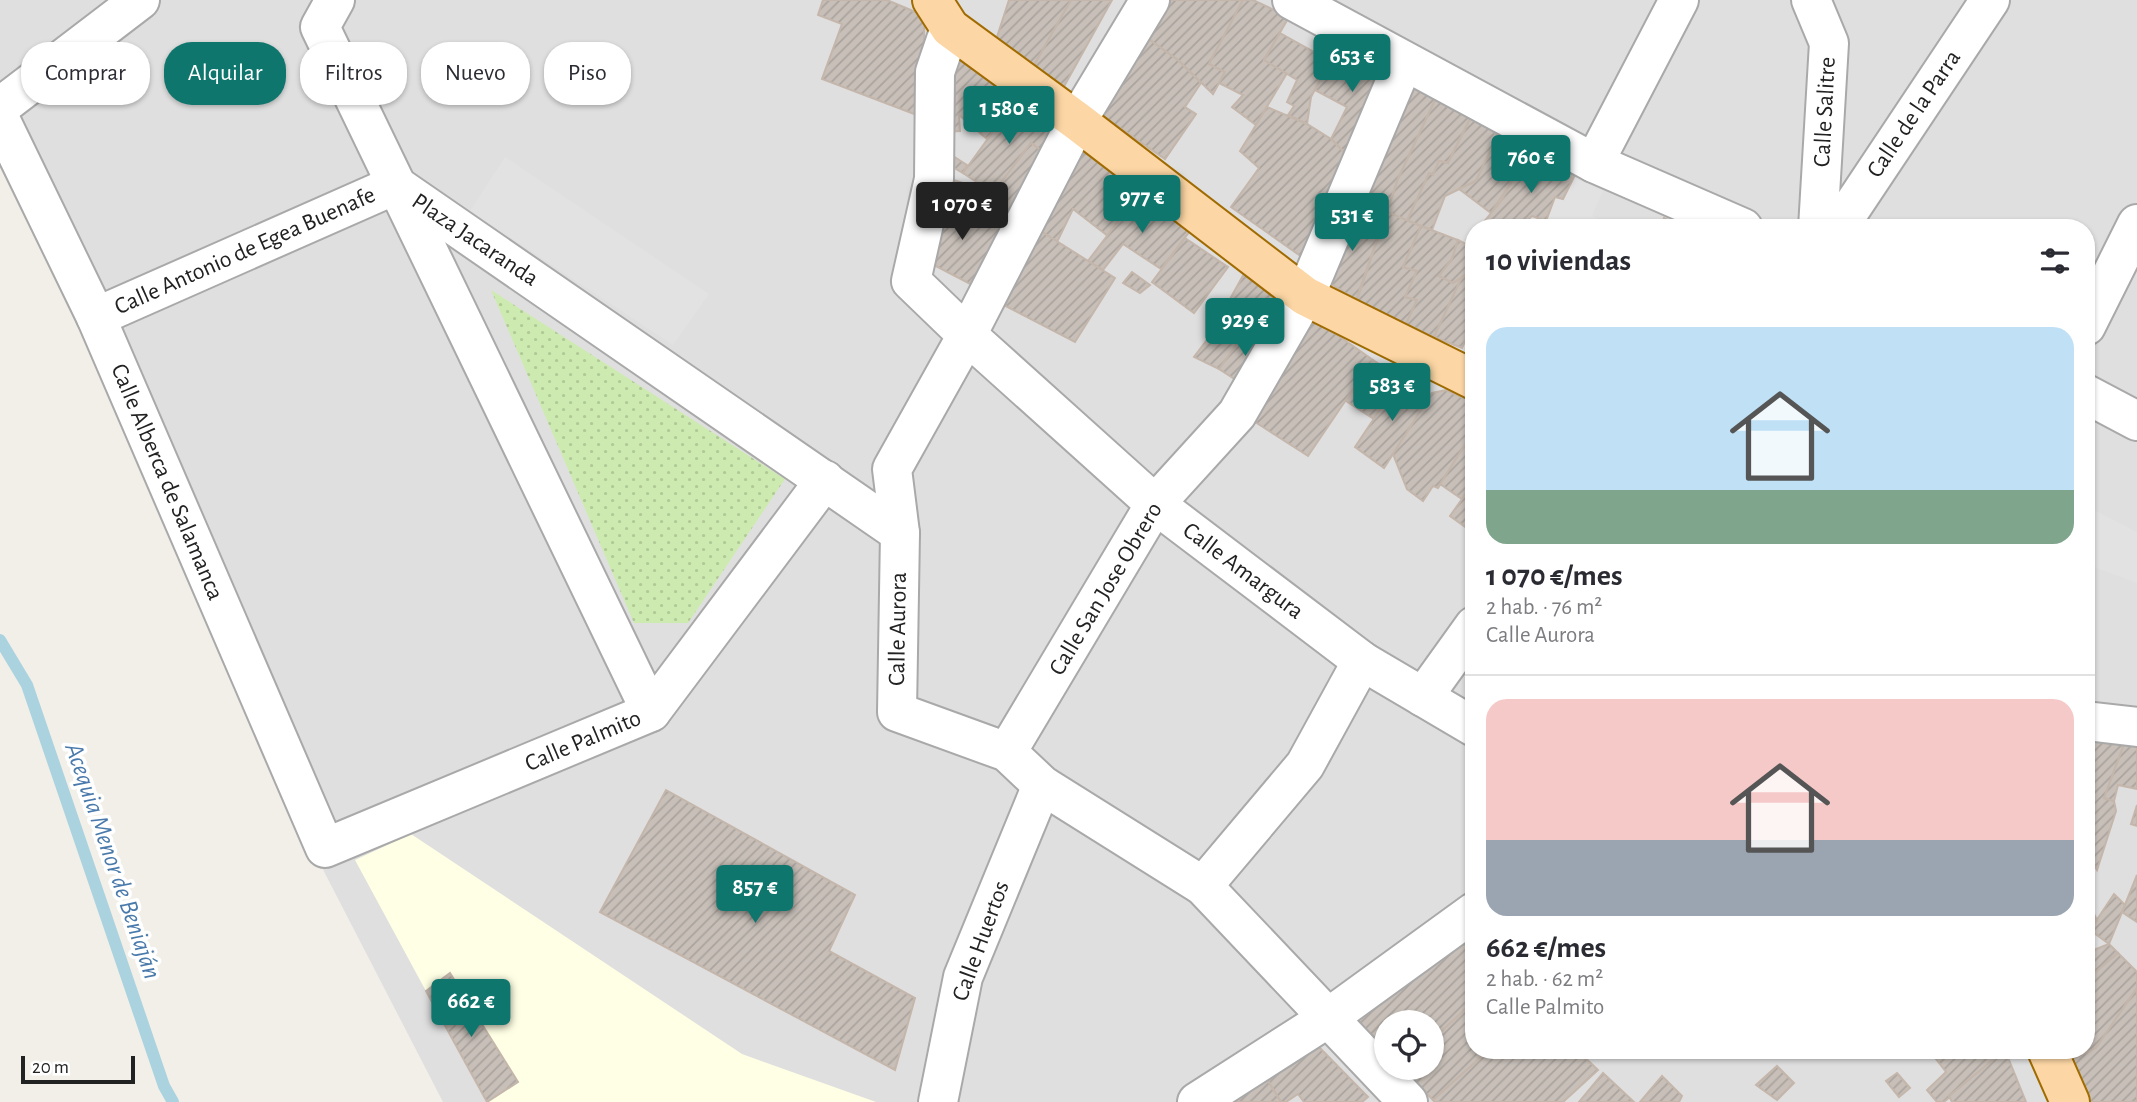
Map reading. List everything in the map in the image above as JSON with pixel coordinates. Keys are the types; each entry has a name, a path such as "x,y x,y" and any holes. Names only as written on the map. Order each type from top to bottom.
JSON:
{"main road":[{"path":"941,14 1305,296 1465,376"},
{"path":"2051,1059 2070,1102"}],"street":[{"path":"0,107 140,0"},
{"path":"335,0 320,27 395,185"},
{"name":"Calle Aurora","path":"1150,0 1077,121 967,335 892,469 900,533 897,712 1007,752 1042,785 1203,886 1408,1102"},
{"path":"1292,0 1594,163 1722,219"},
{"path":"1594,163 1679,0"},
{"name":"Calle Salitre","path":"1811,0 1829,43 1819,219"},
{"name":"Calle de la Parra","path":"1844,219 1990,0"},
{"path":"941,14 935,72 934,179 911,281 967,335"},
{"name":"Calle San Jose Obrero","path":"1007,752 1155,504 1237,414 1305,296 1404,61"},
{"name":"Calle Alberca de Salamanca","path":"0,119 96,317 325,848"},
{"name":"Calle Antonio de Egea Buenafe","path":"96,317 395,185"},
{"name":"Plaza Jacaranda","path":"395,185 900,533"},
{"name":"Plaza Jacaranda","path":"395,185 651,712"},
{"path":"2095,308 2137,224"},
{"name":"Calle Amargura","path":"967,335 1155,504 1362,661 1465,722"},
{"path":"2095,399 2137,421"},
{"name":"Calle Palmito","path":"325,848 651,712 825,480"},
{"path":"1423,696 1465,638"},
{"path":"1203,886 1305,765 1362,661"},
{"path":"2095,721 2137,727"},
{"name":"Calle Huertos","path":"938,1102 963,977 1042,785"},
{"path":"1197,1102 1328,1018 1465,919"}],"shaded area":[{"path":"0,0 2137,0 2137,1102 443,1102 316,856 0,115"},
{"path":"505,157 709,294 673,345 470,211"},
{"path":"1574,178 1603,191 1592,216 1598,219 1546,219 1555,197 1563,198"},
{"path":"2095,511 2137,532 2137,583 2095,567"},
{"path":"411,834 742,1054 876,1102 486,1102 355,860"}],"green space":[{"path":"491,290 785,479 688,623 634,623"}],"building":[{"path":"823,0 887,0 925,16 922,117 822,79 842,24 818,15"},
{"path":"1009,0 1071,0 1032,69 996,40"},
{"path":"1071,0 1112,0 1062,90 1032,69"},
{"path":"1165,0 1243,0 1209,64 1225,72 1213,94 1179,61 1143,35"},
{"path":"1243,0 1253,0 1289,17 1264,60 1287,73 1256,125 1232,107 1243,95 1219,83 1225,72 1209,64"},
{"path":"1280,33 1330,61 1311,97 1307,124 1288,115 1294,106 1287,102 1297,80 1264,60"},
{"path":"1143,35 1179,61 1201,83 1185,107 1196,114 1165,159 1091,108"},
{"path":"1338,46 1390,74 1349,157 1331,139 1347,107 1315,90"},
{"path":"958,53 1016,100 987,139 959,115 960,131 946,132 945,61"},
{"path":"1411,80 1437,96 1398,179 1383,222 1351,209"},
{"path":"1437,96 1471,117 1448,163 1439,161 1433,175 1429,173 1407,221 1387,212 1398,179"},
{"path":"1016,100 1059,133 1046,154 1031,143 993,193 963,173"},
{"path":"1267,107 1307,124 1331,139 1349,157 1302,257 1231,207 1259,168 1240,151"},
{"path":"1471,117 1498,135 1476,181 1445,196 1432,230 1407,221 1429,173 1433,175 1439,161 1448,163"},
{"path":"1498,135 1538,154 1523,180 1515,176 1491,213 1459,189 1476,181"},
{"path":"1031,143 1046,154 1003,230 941,197 945,177 993,193"},
{"path":"1078,147 1139,194 1108,236 1073,209 1057,242 1036,228"},
{"path":"947,152 967,165 963,173 946,163"},
{"path":"1538,154 1576,173 1563,199 1555,197 1547,219 1532,216 1529,219 1486,219 1501,201 1515,176 1524,180"},
{"path":"1139,194 1190,231 1161,269 1123,244 1103,270 1088,261"},
{"path":"941,197 1003,230 972,285 928,262"},
{"path":"1351,209 1383,222 1356,300 1319,276"},
{"path":"1387,212 1421,226 1403,267 1417,271 1405,297 1417,300 1406,324 1356,303"},
{"path":"1421,226 1458,240 1452,259 1439,276 1453,283 1461,279 1434,337 1406,324 1417,300 1405,297 1417,271 1403,267"},
{"path":"1036,228 1115,278 1075,342 996,301"},
{"path":"1185,238 1228,267 1194,313 1152,282"},
{"path":"1458,240 1465,244 1465,274 1453,283 1439,276 1452,259"},
{"path":"1132,272 1150,285 1140,293 1123,283"},
{"path":"1245,272 1290,302 1270,343 1247,330 1219,369 1194,357 1209,337"},
{"path":"1465,276 1465,341 1462,348 1434,337"},
{"path":"1313,318 1373,360 1308,456 1252,420"},
{"path":"1247,330 1270,343 1247,387 1219,369"},
{"path":"1373,360 1401,378 1374,419 1346,401"},
{"path":"1401,378 1429,398 1384,468 1355,447"},
{"path":"1446,390 1465,399 1465,445 1438,488 1433,486 1423,501 1407,489 1393,454 1432,393"},
{"path":"1465,445 1465,495 1462,499 1440,484"},
{"path":"1465,495 1465,527 1450,516"},
{"path":"2095,730 2128,734 2104,798 2114,801 2116,811 2097,870"},
{"path":"2128,734 2137,735 2137,789 2118,785 2114,801 2104,798"},
{"path":"666,790 855,895 829,951 915,998 895,1070 600,912"},
{"path":"2137,805 2137,826 2131,824"},
{"path":"2137,875 2137,922 2122,912"},
{"path":"2114,894 2125,905 2109,944 2095,934 2095,922"},
{"path":"2109,944 2118,953 2095,972 2095,949"},
{"path":"1465,945 1465,1009 1444,1029 1444,1010 1374,1010 1374,1038 1355,1018"},
{"path":"2118,953 2137,972 2137,988 2095,1048 2095,972"},
{"path":"450,973 518,1082 487,1102 426,991"},
{"path":"2137,988 2137,1102 2090,1102 2070,1060 2095,1059 2096,1048"},
{"path":"1465,1009 1465,1059 1479,1059 1433,1100 1414,1080 1444,1080 1444,1029"},
{"path":"1315,1043 1368,1097 1362,1102 1304,1102 1298,1094 1286,1102 1281,1102 1263,1073"},
{"path":"1479,1059 1586,1059 1598,1070 1563,1102 1433,1100"},
{"path":"1936,1059 1994,1059 1944,1102 1937,1102 1927,1090 1946,1072"},
{"path":"1994,1059 2009,1059 2026,1102 1952,1102 1949,1096"},
{"path":"1777,1066 1794,1083 1777,1100 1756,1085"},
{"path":"1263,1073 1281,1102 1220,1102"},
{"path":"1603,1073 1634,1102 1579,1102"},
{"path":"1897,1073 1910,1088 1899,1097 1886,1081"},
{"path":"1662,1076 1682,1096 1679,1102 1640,1102"}],"waterway":[{"name":"Acequia Menor de Beniaján","path":"0,640 27,685 164,1086 173,1102"}]}
